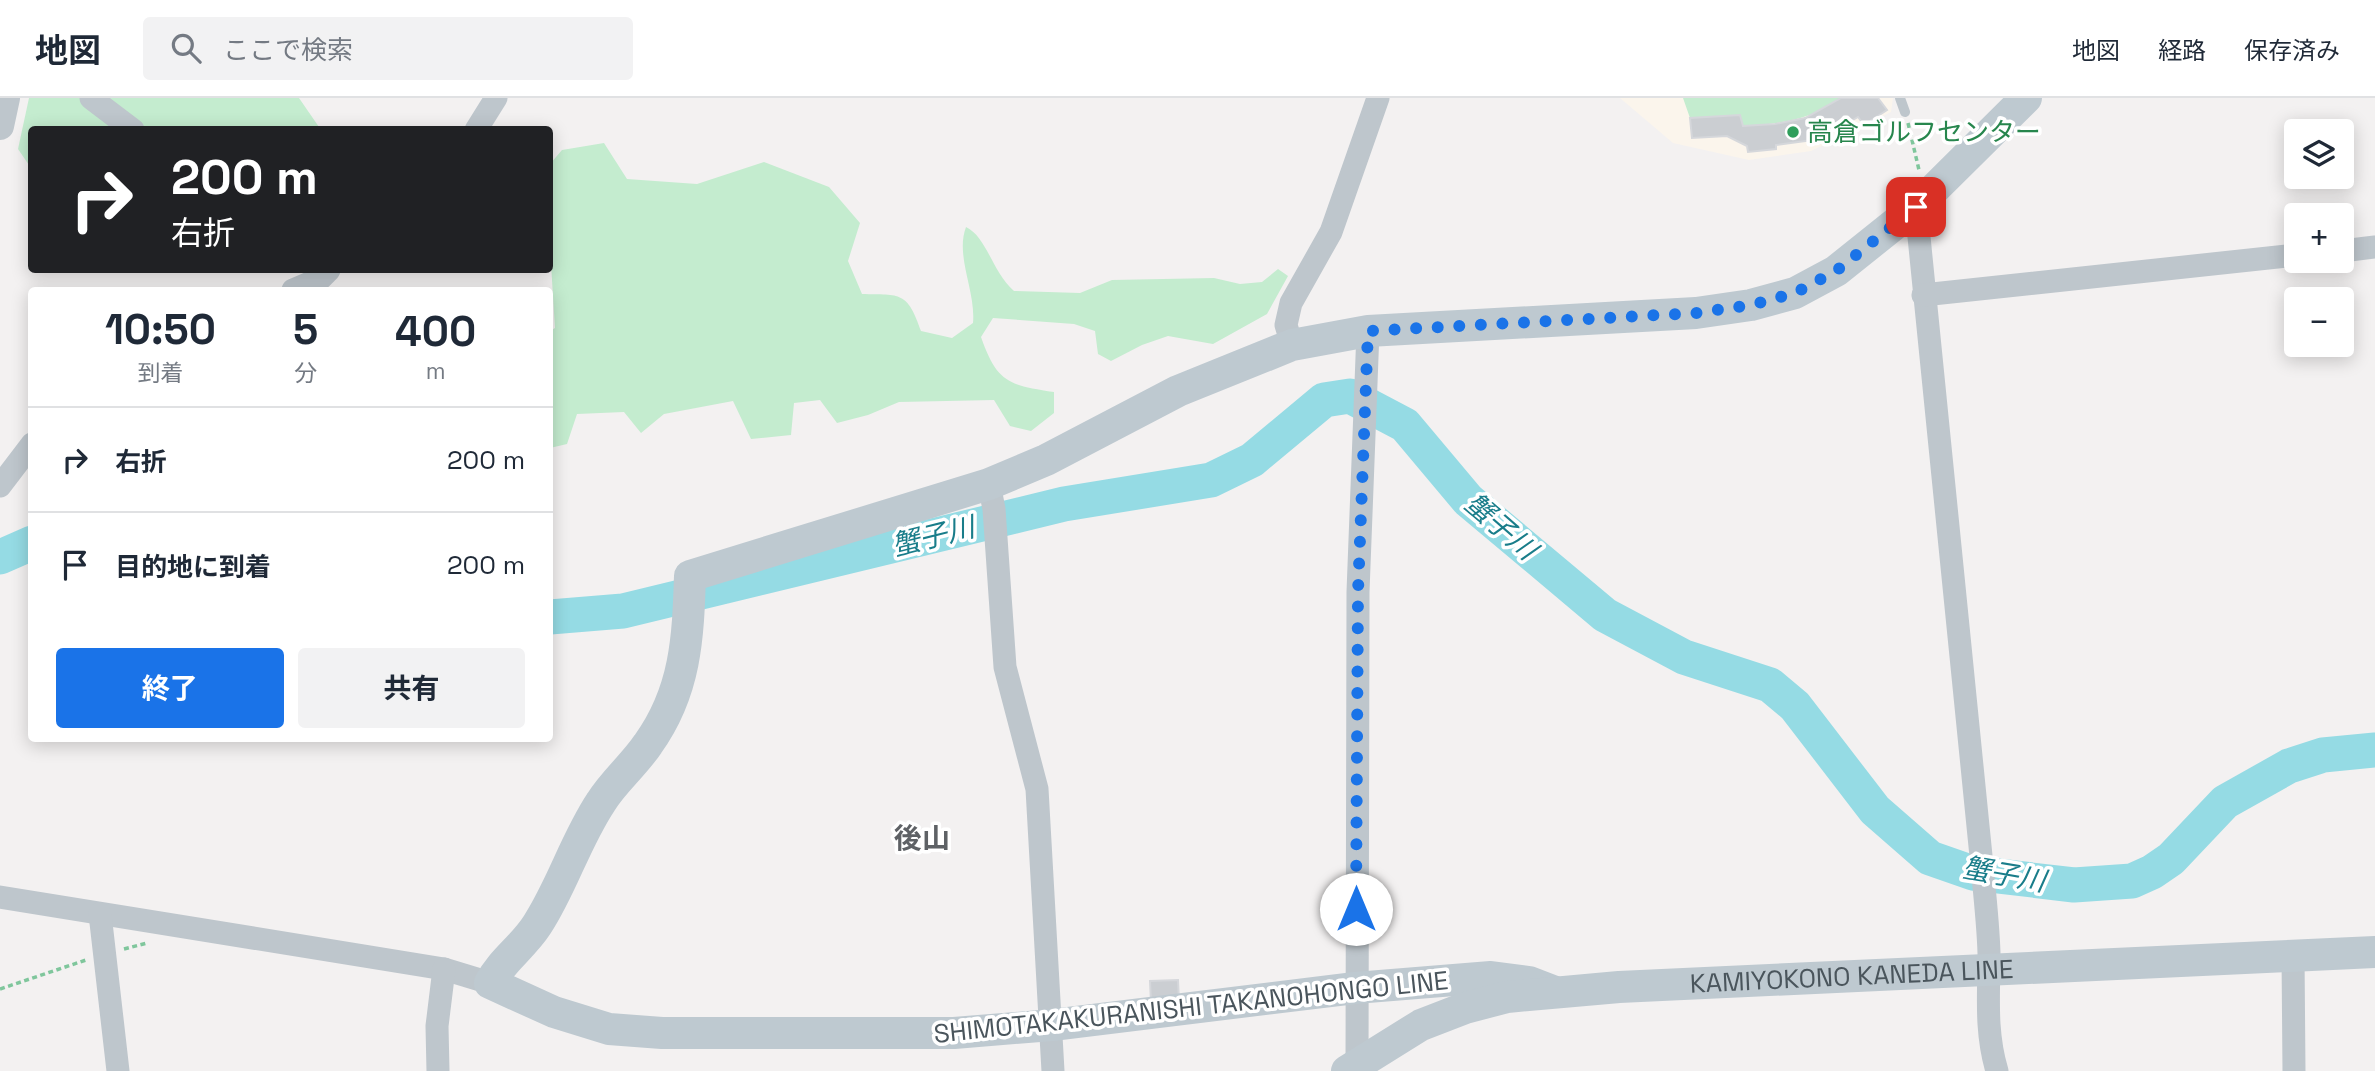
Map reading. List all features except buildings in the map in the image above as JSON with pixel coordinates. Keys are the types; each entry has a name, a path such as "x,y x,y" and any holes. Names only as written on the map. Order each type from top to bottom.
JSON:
{"main road":[{"path":"490,983 499,966 527,941 601,801 649,743 675,694 688,644 690,576 993,508 1046,460 1178,391 1292,345 1368,331 1696,313 1751,305 1795,293 1836,271 1916,207 2026,98"},
{"name":"KAMIYOKONO KANEDA LINE","path":"1353,1069 1421,1025 1465,1008 1507,997 1555,992 2375,952"},
{"name":"SHIMOTAKAKURANISHI TAKANOHONGO LINE","path":"490,983 554,1012 609,1029 662,1033 926,1034 1052,1025 1355,988 1491,977 1529,982 1555,992"}],"street":[{"path":"0,126 6,98"},
{"path":"91,98 128,126"},
{"path":"478,126 496,98"},
{"path":"1292,345 1286,325 1291,303 1331,232 1378,98"},
{"path":"1916,207 1981,856 1989,1037 1997,1071"},
{"path":"2354,250 2375,247"},
{"path":"1923,295 2284,257"},
{"path":"300,287 326,273"},
{"path":"1353,1069 1358,592 1368,331"},
{"path":"0,486 28,449"},
{"path":"993,508 1005,667 1030,754 1037,789 1053,1071"},
{"path":"0,897 443,970 490,983"},
{"path":"100,914 118,1071"},
{"path":"2293,955 2294,1071"},
{"path":"438,1071 437,1026 443,970"}],"lane":[{"path":"1900,98 1905,112"}],"path":[{"path":"1905,112 1920,172 1916,207"}],"shaded area":[{"path":"1620,98 1893,98 1891,112 1811,151 1749,160 1673,143"}],"green space":[{"path":"29,98 299,98 318,126 28,126 28,164 18,149"},
{"path":"1683,98 1841,98 1819,111 1795,120 1743,126 1739,115 1690,118"},
{"path":"604,143 627,179 697,184 764,162 829,187 860,223 848,261 862,294 901,298 911,308 921,331 952,338 973,323 972,299 963,250 966,227 985,247 1000,274 1014,291 1080,293 1112,280 1214,278 1240,284 1262,282 1278,269 1288,276 1267,314 1213,344 1168,336 1142,345 1111,361 1098,354 1095,331 1074,324 993,318 981,337 999,373 1015,384 1054,392 1054,413 1031,431 1010,426 994,400 899,402 868,415 837,423 820,400 794,403 791,435 751,439 733,401 664,414 641,433 624,412 577,414 567,444 553,447 553,160 562,150"}],"waterway":[{"name":"蟹子川","path":"553,617 623,611 1064,504 1211,480 1252,460 1324,400 1350,396 1405,425 1468,500 1605,615 1684,657 1770,685 1795,706 1875,810 1930,858 1973,873 2074,885 2132,881 2171,859 2225,802 2289,766 2323,755 2375,750"},
{"name":"蟹子川","path":"0,557 28,545"}],"place":[{"name":"高倉ゴルフセンター","path":"1793,132"}],"district":[{"name":"後山","path":"922,838"}],"route":[{"path":"1356,909 1358,592 1368,331 1696,313 1751,305 1795,293 1836,271 1916,207"}]}
